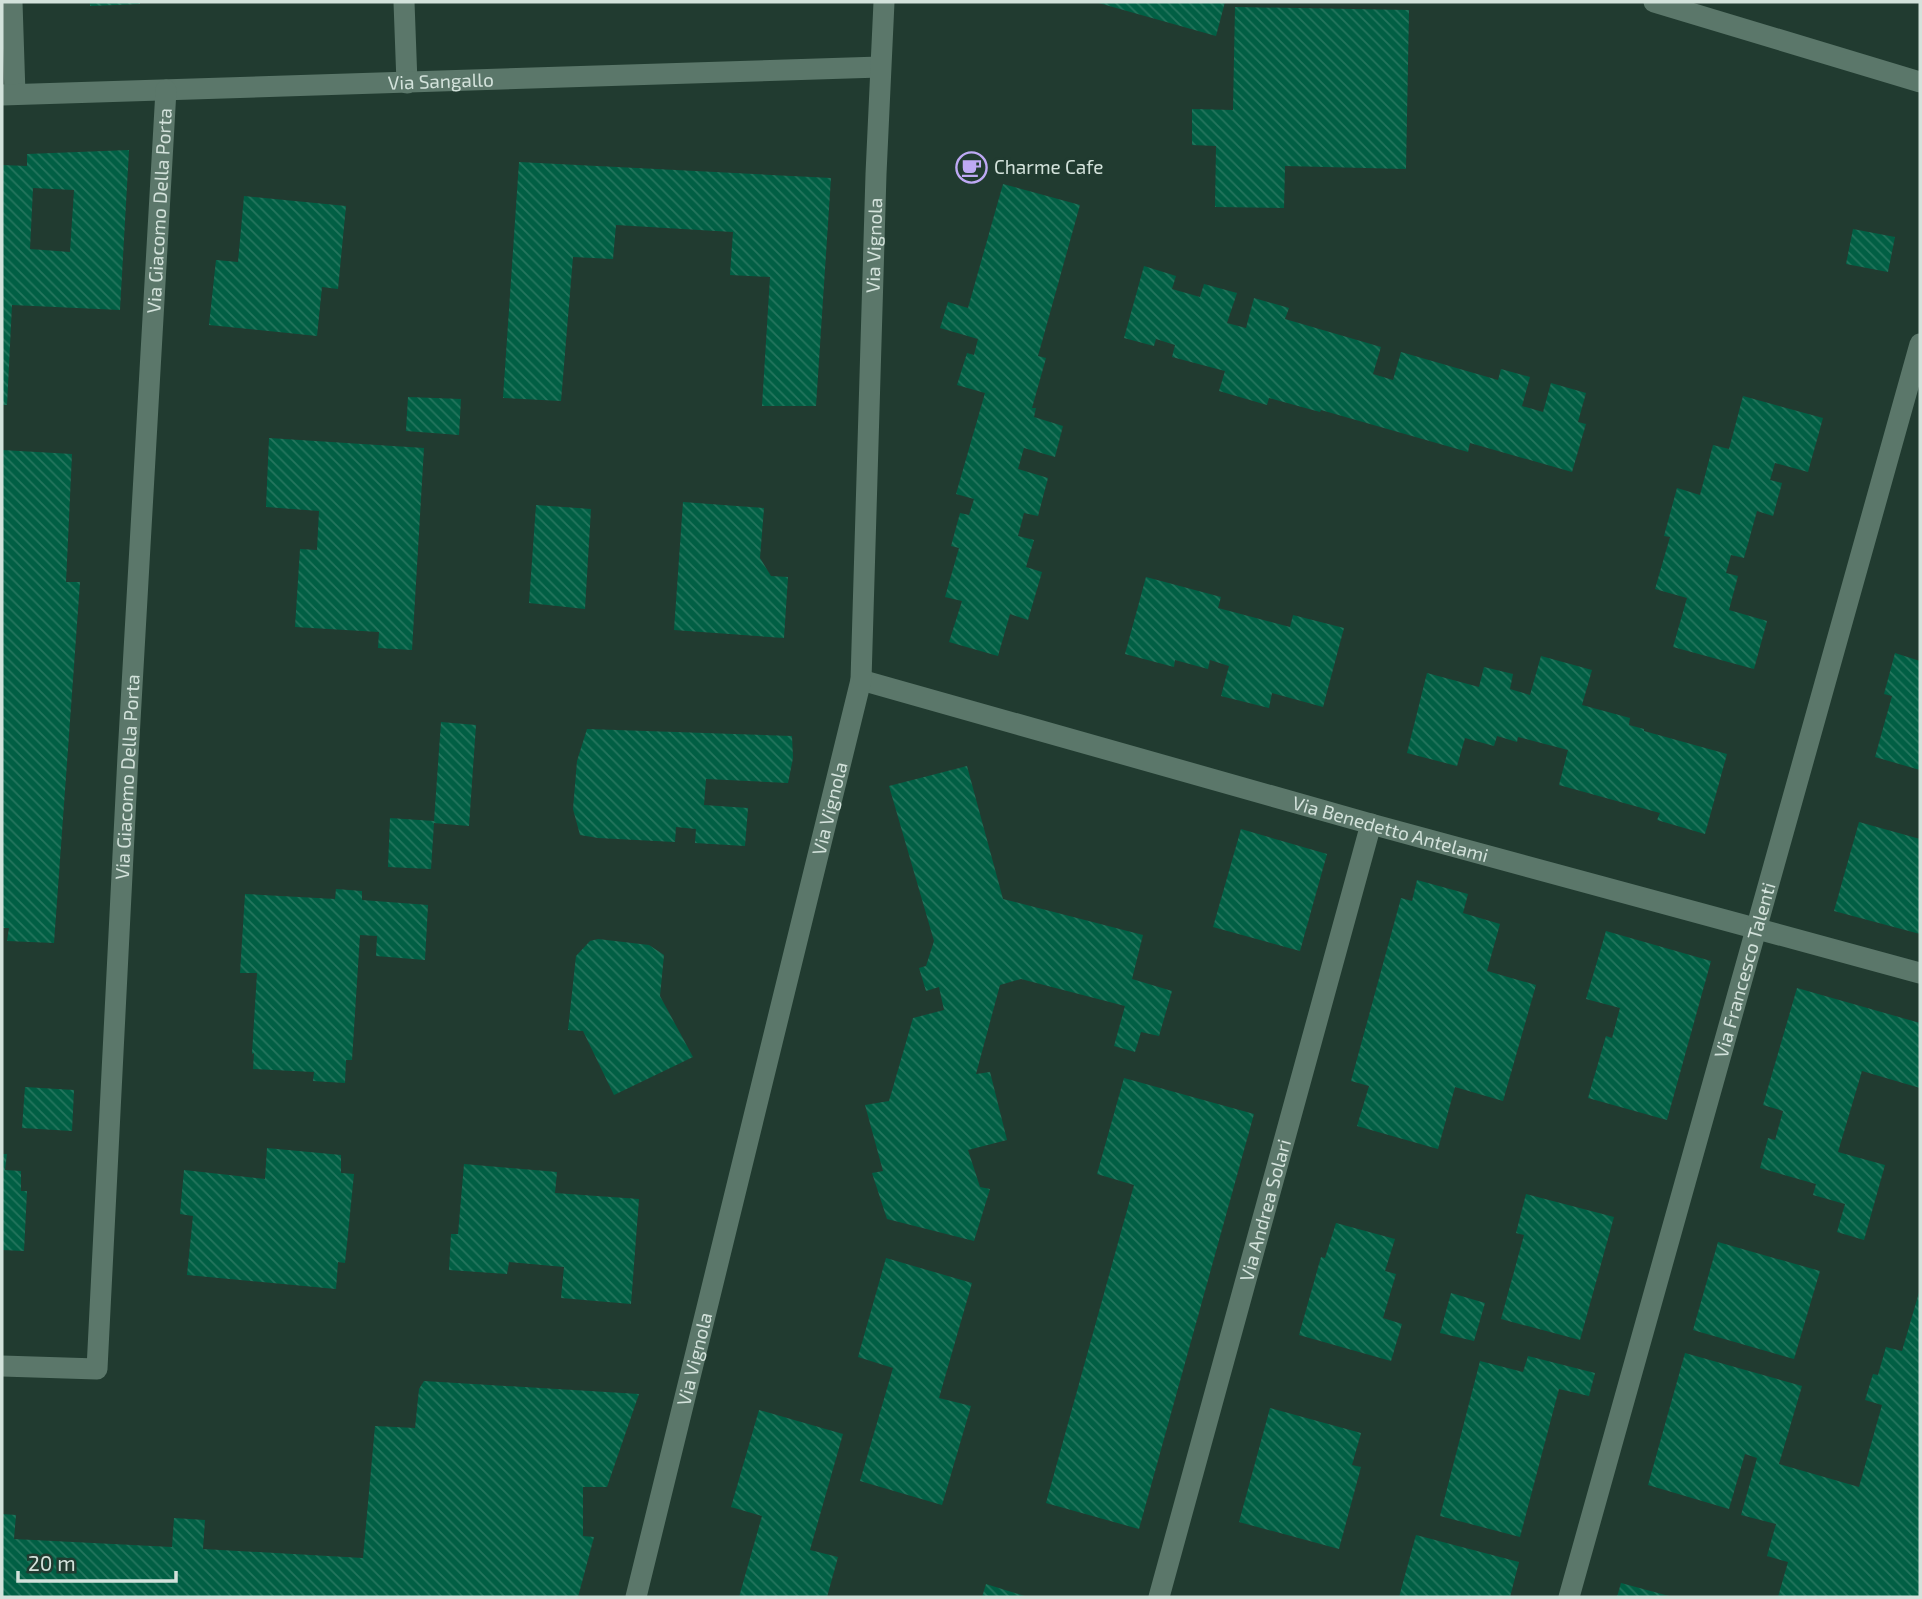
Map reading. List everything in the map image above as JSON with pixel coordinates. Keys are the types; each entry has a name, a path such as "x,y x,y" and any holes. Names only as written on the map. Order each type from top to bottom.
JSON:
{"street":[{"path":"8,94 12,2"},
{"path":"404,2 407,83"},
{"name":"Via Vignola","path":"636,1597 861,680 884,2"},
{"path":"1654,2 1920,82"},
{"name":"Via Sangallo","path":"8,94 880,67"},
{"name":"Via Giacomo Della Porta","path":"2,1366 97,1368 166,90"},
{"name":"Via Francesco Talenti","path":"1569,1597 1920,344"},
{"name":"Via Benedetto Antelami","path":"861,680 1371,824 1920,973"},
{"name":"Via Andrea Solari","path":"1159,1597 1371,824"}],"building":[{"path":"90,2 140,2 140,4 90,6"},
{"path":"1095,2 1225,2 1216,36"},
{"path":"1235,7 1409,10 1406,169 1285,166 1284,208 1215,207 1216,146 1192,145 1192,109 1233,110"},
{"path":"129,150 120,310 12,305 7,405 2,405 2,165 27,166 27,154","holes":["33,188 74,190 70,252 30,249"]},
{"path":"519,162 831,178 816,406 762,406 770,277 730,275 733,232 616,225 613,259 573,257 561,401 503,398"},
{"path":"1003,184 1080,205 1038,356 1046,358 1032,408 1036,408 1034,417 1063,426 1055,457 1024,448 1018,469 1048,478 1038,516 1024,513 1018,536 1034,540 1026,567 1042,572 1028,620 1010,614 998,656 949,642 962,601 945,597 959,548 951,546 960,513 969,515 974,499 956,494 985,393 957,385 967,353 974,355 978,339 940,328 948,302 968,308"},
{"path":"244,196 346,206 338,289 322,287 317,336 209,325 216,260 238,262"},
{"path":"1853,229 1895,237 1888,272 1846,264"},
{"path":"1144,266 1176,276 1172,289 1200,297 1204,284 1237,293 1227,323 1246,328 1254,298 1289,308 1285,319 1381,347 1373,374 1393,380 1401,352 1498,380 1501,369 1530,377 1522,406 1543,412 1551,383 1586,393 1578,422 1586,424 1572,472 1470,443 1468,452 1321,410 1320,412 1269,398 1267,405 1219,391 1225,371 1172,357 1175,345 1156,339 1154,346 1124,338"},
{"path":"1743,396 1823,418 1808,472 1775,463 1770,480 1782,483 1773,516 1757,511 1744,558 1731,555 1726,573 1738,576 1729,610 1767,621 1754,669 1673,647 1687,598 1655,589 1670,537 1664,536 1677,488 1700,495 1713,445 1729,449"},
{"path":"408,397 461,399 459,435 406,431"},
{"path":"269,438 424,448 412,650 378,648 379,632 295,627 300,549 317,550 319,511 266,507"},
{"path":"2,450 72,454 66,582 80,582 54,943 7,941 9,928 2,928"},
{"path":"683,502 764,508 760,558 771,576 788,577 784,638 674,630"},
{"path":"536,505 591,509 585,609 529,603"},
{"path":"1146,577 1221,597 1218,608 1290,627 1293,615 1344,628 1323,707 1272,693 1269,708 1221,696 1229,666 1210,660 1208,669 1175,660 1174,667 1125,654"},
{"path":"1895,653 1920,661 1920,770 1875,757 1892,696 1884,694"},
{"path":"1541,656 1592,670 1582,705 1630,718 1629,725 1644,731 1727,754 1705,834 1657,820 1660,813 1559,785 1568,750 1518,737 1517,742 1497,736 1494,746 1465,738 1457,766 1407,753 1427,673 1479,687 1484,667 1513,674 1510,689 1530,695"},
{"path":"441,722 476,725 469,826 434,823 431,869 388,867 390,818 434,821"},
{"path":"587,729 792,736 793,758 788,783 706,779 704,805 748,808 745,846 695,843 696,829 676,827 675,842 580,835 573,809 577,761"},
{"path":"967,766 1003,899 1143,935 1132,979 1172,991 1159,1036 1141,1032 1135,1052 1114,1046 1125,1006 1021,979 1000,985 976,1074 990,1072 1007,1140 968,1150 980,1187 990,1189 974,1241 887,1219 872,1173 883,1171 865,1105 889,1101 913,1018 944,1010 939,987 926,991 919,968 926,966 934,941 889,786"},
{"path":"1859,822 1920,839 1920,934 1834,911"},
{"path":"1241,829 1327,854 1300,951 1213,927"},
{"path":"1417,880 1468,894 1463,913 1500,924 1487,971 1536,985 1503,1101 1455,1087 1438,1149 1357,1126 1369,1086 1351,1081 1401,898 1412,901"},
{"path":"336,889 362,891 362,900 428,905 425,960 376,956 377,936 360,935 352,1060 346,1060 345,1083 313,1081 314,1072 253,1069 257,973 240,973 245,894 335,899"},
{"path":"1606,931 1711,961 1667,1120 1588,1098 1606,1036 1612,1038 1620,1008 1586,999"},
{"path":"598,939 649,945 664,955 660,996 693,1057 614,1095 583,1031 568,1030 576,956 590,941"},
{"path":"1797,988 1920,1023 1920,1088 1862,1071 1838,1152 1885,1165 1864,1240 1837,1232 1845,1204 1813,1195 1816,1184 1760,1168 1768,1138 1775,1140 1783,1111 1763,1105"},
{"path":"1124,1078 1254,1114 1139,1529 1046,1503 1134,1185 1097,1174"},
{"path":"25,1087 74,1090 72,1131 22,1128"},
{"path":"267,1148 341,1155 341,1173 354,1174 345,1263 338,1262 336,1289 187,1275 193,1216 180,1214 184,1170 265,1179"},
{"path":"2,1154 7,1154 5,1170 21,1171 21,1191 27,1191 24,1251 2,1250"},
{"path":"464,1164 557,1172 555,1193 639,1199 631,1304 561,1298 564,1267 509,1262 507,1274 449,1270 451,1234 458,1234"},
{"path":"1526,1194 1614,1217 1580,1340 1501,1319 1524,1235 1516,1233"},
{"path":"1336,1223 1395,1239 1385,1271 1396,1274 1383,1318 1402,1324 1391,1361 1299,1335 1321,1257 1325,1258"},
{"path":"1718,1242 1820,1271 1794,1359 1693,1330"},
{"path":"886,1258 972,1283 939,1398 971,1406 942,1505 860,1481 893,1368 858,1357"},
{"path":"1920,1289 1920,1597 1778,1597 1788,1562 1767,1556 1776,1524 1741,1515 1757,1458 1745,1454 1729,1509 1648,1485 1685,1353 1802,1386 1779,1464 1859,1487 1882,1405 1865,1400 1873,1374 1878,1375 1886,1347 1902,1351"},
{"path":"1451,1293 1485,1303 1474,1341 1440,1333"},
{"path":"1528,1356 1595,1373 1589,1396 1559,1389 1520,1537 1440,1516 1480,1361 1523,1372"},
{"path":"424,1381 639,1394 607,1487 583,1487 583,1536 594,1537 578,1597 2,1597 2,1514 16,1515 14,1539 172,1547 174,1518 205,1520 203,1549 363,1558 375,1426 415,1428 419,1389"},
{"path":"1270,1408 1361,1433 1352,1465 1361,1467 1339,1549 1239,1522"},
{"path":"759,1410 843,1434 810,1550 838,1557 827,1597 739,1597 762,1516 731,1507"},
{"path":"1416,1535 1519,1562 1510,1597 1399,1597"},
{"path":"1621,1583 1669,1596 1669,1597 1617,1597"},
{"path":"986,1584 1028,1597 982,1597"}],"place":[{"name":"Charme Cafe","path":"971,167"}]}
